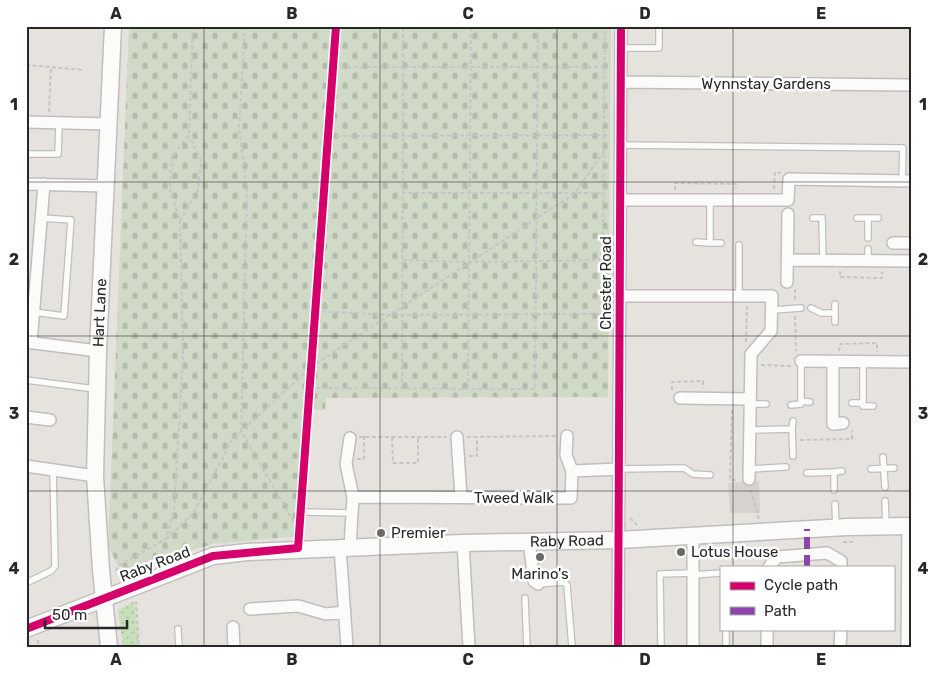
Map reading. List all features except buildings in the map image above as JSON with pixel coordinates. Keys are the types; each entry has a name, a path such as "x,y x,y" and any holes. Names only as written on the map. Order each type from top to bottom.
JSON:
{"street":[{"name":"Hart Lane","path":"110,647 104,599 94,476 113,26"},
{"name":"Chester Road","path":"618,647 621,26"},
{"name":"Wynnstay Gardens","path":"621,82 911,85"},
{"path":"26,122 108,124"},
{"path":"620,200 788,200 786,176 906,181"},
{"path":"26,184 105,186"},
{"path":"44,184 34,312 29,343 98,351"},
{"path":"788,214 788,260 791,285"},
{"path":"893,243 911,243"},
{"path":"788,260 911,261"},
{"path":"620,296 743,299 772,296 771,331 751,354 749,474"},
{"path":"797,358 833,362 911,362"},
{"path":"833,362 832,424 843,424"},
{"path":"676,398 749,402"},
{"path":"26,417 50,420"},
{"name":"Tweed Walk","path":"353,497 571,498 572,471 566,455 567,436"},
{"name":"Tweed Walk","path":"457,437 461,497"},
{"path":"347,647 345,547 353,497 346,464 350,438"},
{"path":"26,466 94,476"},
{"path":"572,471 619,469"},
{"path":"907,647 909,526"},
{"name":"Raby Road","path":"32,632 104,599 213,556 247,552 345,547 618,540 836,528 909,526"},
{"path":"693,536 693,647"},
{"path":"530,541 534,581 538,584"},
{"path":"463,543 469,647"},
{"path":"770,566 776,557 827,553 841,561 841,566"},
{"path":"250,609 298,606 326,614 345,612"},
{"path":"233,627 234,647"},
{"path":"767,630 767,647"},
{"path":"840,647 841,630"}],"lane":[{"path":"621,48 659,48 659,26"},
{"path":"26,154 58,154 54,122"},
{"path":"620,145 903,148 906,181"},
{"path":"710,200 710,243"},
{"path":"34,312 64,316 70,220 41,218"},
{"path":"813,218 830,218"},
{"path":"822,218 823,261"},
{"path":"857,218 878,218"},
{"path":"868,218 868,238"},
{"path":"696,242 721,243"},
{"path":"739,245 743,299"},
{"path":"868,249 868,262"},
{"path":"835,304 835,322"},
{"path":"772,310 798,308"},
{"path":"812,308 821,312 835,313"},
{"path":"791,405 801,404 797,358"},
{"path":"863,362 863,406 873,406"},
{"path":"26,380 97,390"},
{"path":"801,401 810,402"},
{"path":"749,402 766,404"},
{"path":"852,404 863,403"},
{"path":"793,421 793,456"},
{"path":"749,430 792,429"},
{"path":"883,457 885,487"},
{"path":"749,474 786,467"},
{"path":"619,469 684,468 693,474 710,475"},
{"path":"871,469 894,468"},
{"path":"26,583 51,571 55,566 53,470"},
{"path":"806,473 842,471"},
{"path":"834,472 834,490"},
{"path":"885,501 886,527"},
{"path":"835,504 836,528"},
{"path":"306,512 351,513"},
{"path":"661,647 660,574 720,573"},
{"path":"538,584 563,582 567,585 572,647"},
{"path":"524,598 527,647"},
{"path":"178,629 179,647"},
{"path":"726,630 726,647"}],"path":[{"path":"180,221 198,190 200,161 189,135 193,26"},
{"path":"246,26 239,128 248,190 240,431 299,531"},
{"path":"402,389 403,26"},
{"path":"468,389 471,26"},
{"path":"310,388 535,389 535,193 538,26"},
{"path":"316,312 390,315 602,314 605,26"},
{"path":"26,65 84,70"},
{"path":"334,67 604,67"},
{"path":"51,68 54,122"},
{"path":"166,539 174,511 182,375 180,221 170,190 172,157 189,135"},
{"path":"330,136 610,135"},
{"path":"116,571 118,566 166,539 193,514 232,440 311,367 575,193 604,150"},
{"path":"774,194 775,172 786,176"},
{"path":"675,194 675,183 736,184 736,195"},
{"path":"402,193 604,193"},
{"path":"402,260 470,262 603,260"},
{"path":"758,365 794,366 797,358 798,308 791,285"},
{"path":"743,299 746,347"},
{"path":"676,398 672,382 703,381 703,389 710,392"},
{"path":"732,404 730,480 749,474 759,520"},
{"path":"357,467 357,459 364,459 364,436"},
{"path":"392,436 393,463 418,463 418,436"},
{"path":"466,456 477,456 477,437"},
{"path":"800,440 825,439"},
{"path":"136,596 139,647"},
{"path":"32,632 39,647"}],"green space":[{"path":"129,26 611,26 608,397 326,398 325,410 311,410 302,536 213,544 137,567 128,569 118,566 108,546"},
{"path":"134,601 139,647 123,647 118,610"}],"shaded area":[{"path":"759,481 760,513 730,513 728,483"}],"marked path":[{"path":"807,529 807,566"}],"cycle path":[{"path":"26,629 213,556 298,548 336,26"},
{"path":"618,647 621,26"}],"place":[{"name":"Premier","path":"381,533"},
{"name":"Lotus House","path":"681,552"},
{"name":"Marino's","path":"540,557"}]}
